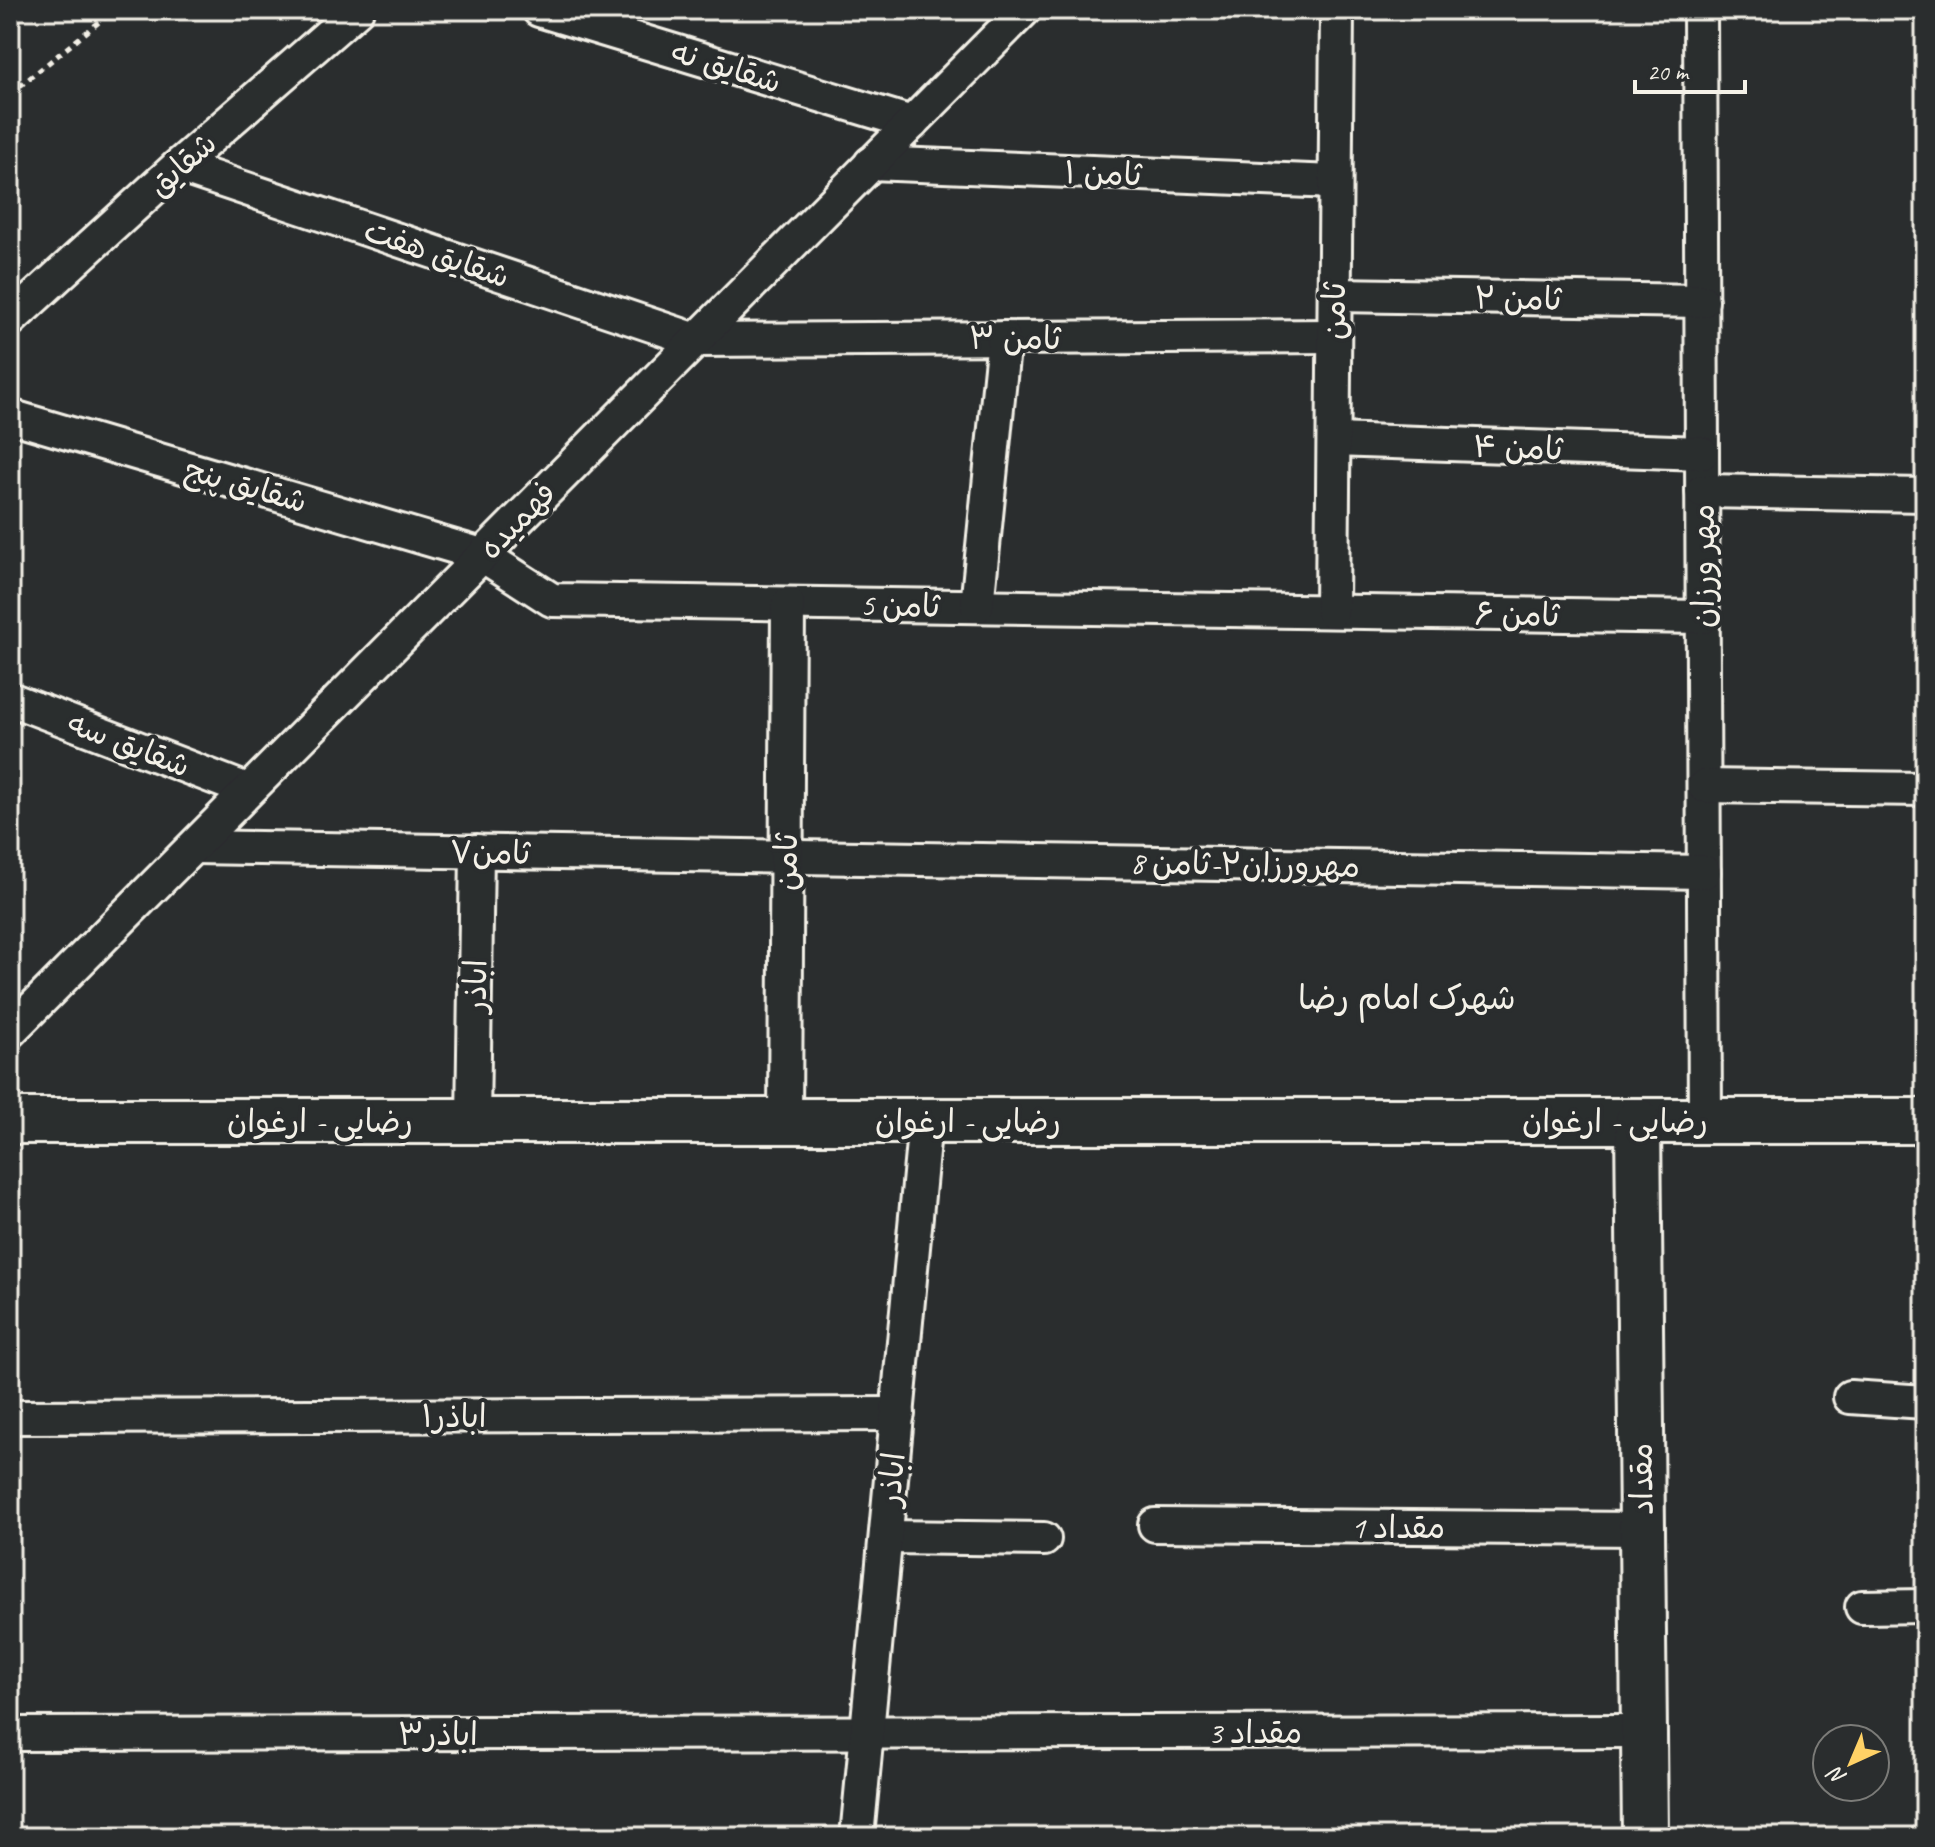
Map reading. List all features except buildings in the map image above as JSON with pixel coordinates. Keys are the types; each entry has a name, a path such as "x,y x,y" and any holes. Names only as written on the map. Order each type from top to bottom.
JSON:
{"street":[{"name":"شقایق","path":"10,320 178,166 357,10"},
{"name":"شقایق نه","path":"539,10 912,123"},
{"name":"فهمیده","path":"10,1031 23,999 195,847 247,790 1024,10"},
{"name":"ثامن","path":"1332,611 1337,10"},
{"name":"مهر ورزان","path":"1700,10 1705,1121"},
{"name":"ثامن ۱","path":"871,163 1335,182"},
{"name":"شقایق هفت","path":"178,166 696,340"},
{"name":"ثامن ۲","path":"1335,295 1702,301"},
{"name":"ثامن ۳","path":"696,340 1334,336"},
{"path":"977,606 1004,338"},
{"name":"شقایق پنج","path":"10,416 482,555"},
{"name":"ثامن ۴","path":"1334,440 1702,453"},
{"path":"1702,491 1925,495"},
{"name":"ثامن 5","path":"482,555 552,600 1332,611"},
{"name":"ثامن","path":"785,1121 788,604"},
{"name":"ثامن ۶","path":"1332,611 1703,617"},
{"name":"شقایق سه","path":"10,699 247,790"},
{"path":"1704,786 1925,789"},
{"name":"ثامن۷","path":"195,847 786,856"},
{"name":"اباذر","path":"473,1121 477,851"},
{"name":"مهرورزان۲-ثامن 8","path":"786,856 1704,872"},
{"name":"رضایی - ارغوان","path":"10,1121 1925,1121"},
{"name":"اباذر","path":"857,1837 925,1121"},
{"name":"مقداد","path":"1638,1121 1645,1837"},
{"path":"1850,1397 1925,1402"},
{"name":"اباذر۱","path":"10,1417 898,1414"},
{"name":"مقداد 1","path":"1155,1525 1642,1529"},
{"path":"886,1537 1044,1539"},
{"path":"1862,1607 1925,1606"},
{"name":"مقداد 3","path":"867,1733 1644,1731"},
{"name":"اباذر۳","path":"10,1734 867,1733"}],"path":[{"path":"10,94 114,10"}],"district":[{"name":"شهرک امام رضا","path":"1407,997"}]}
